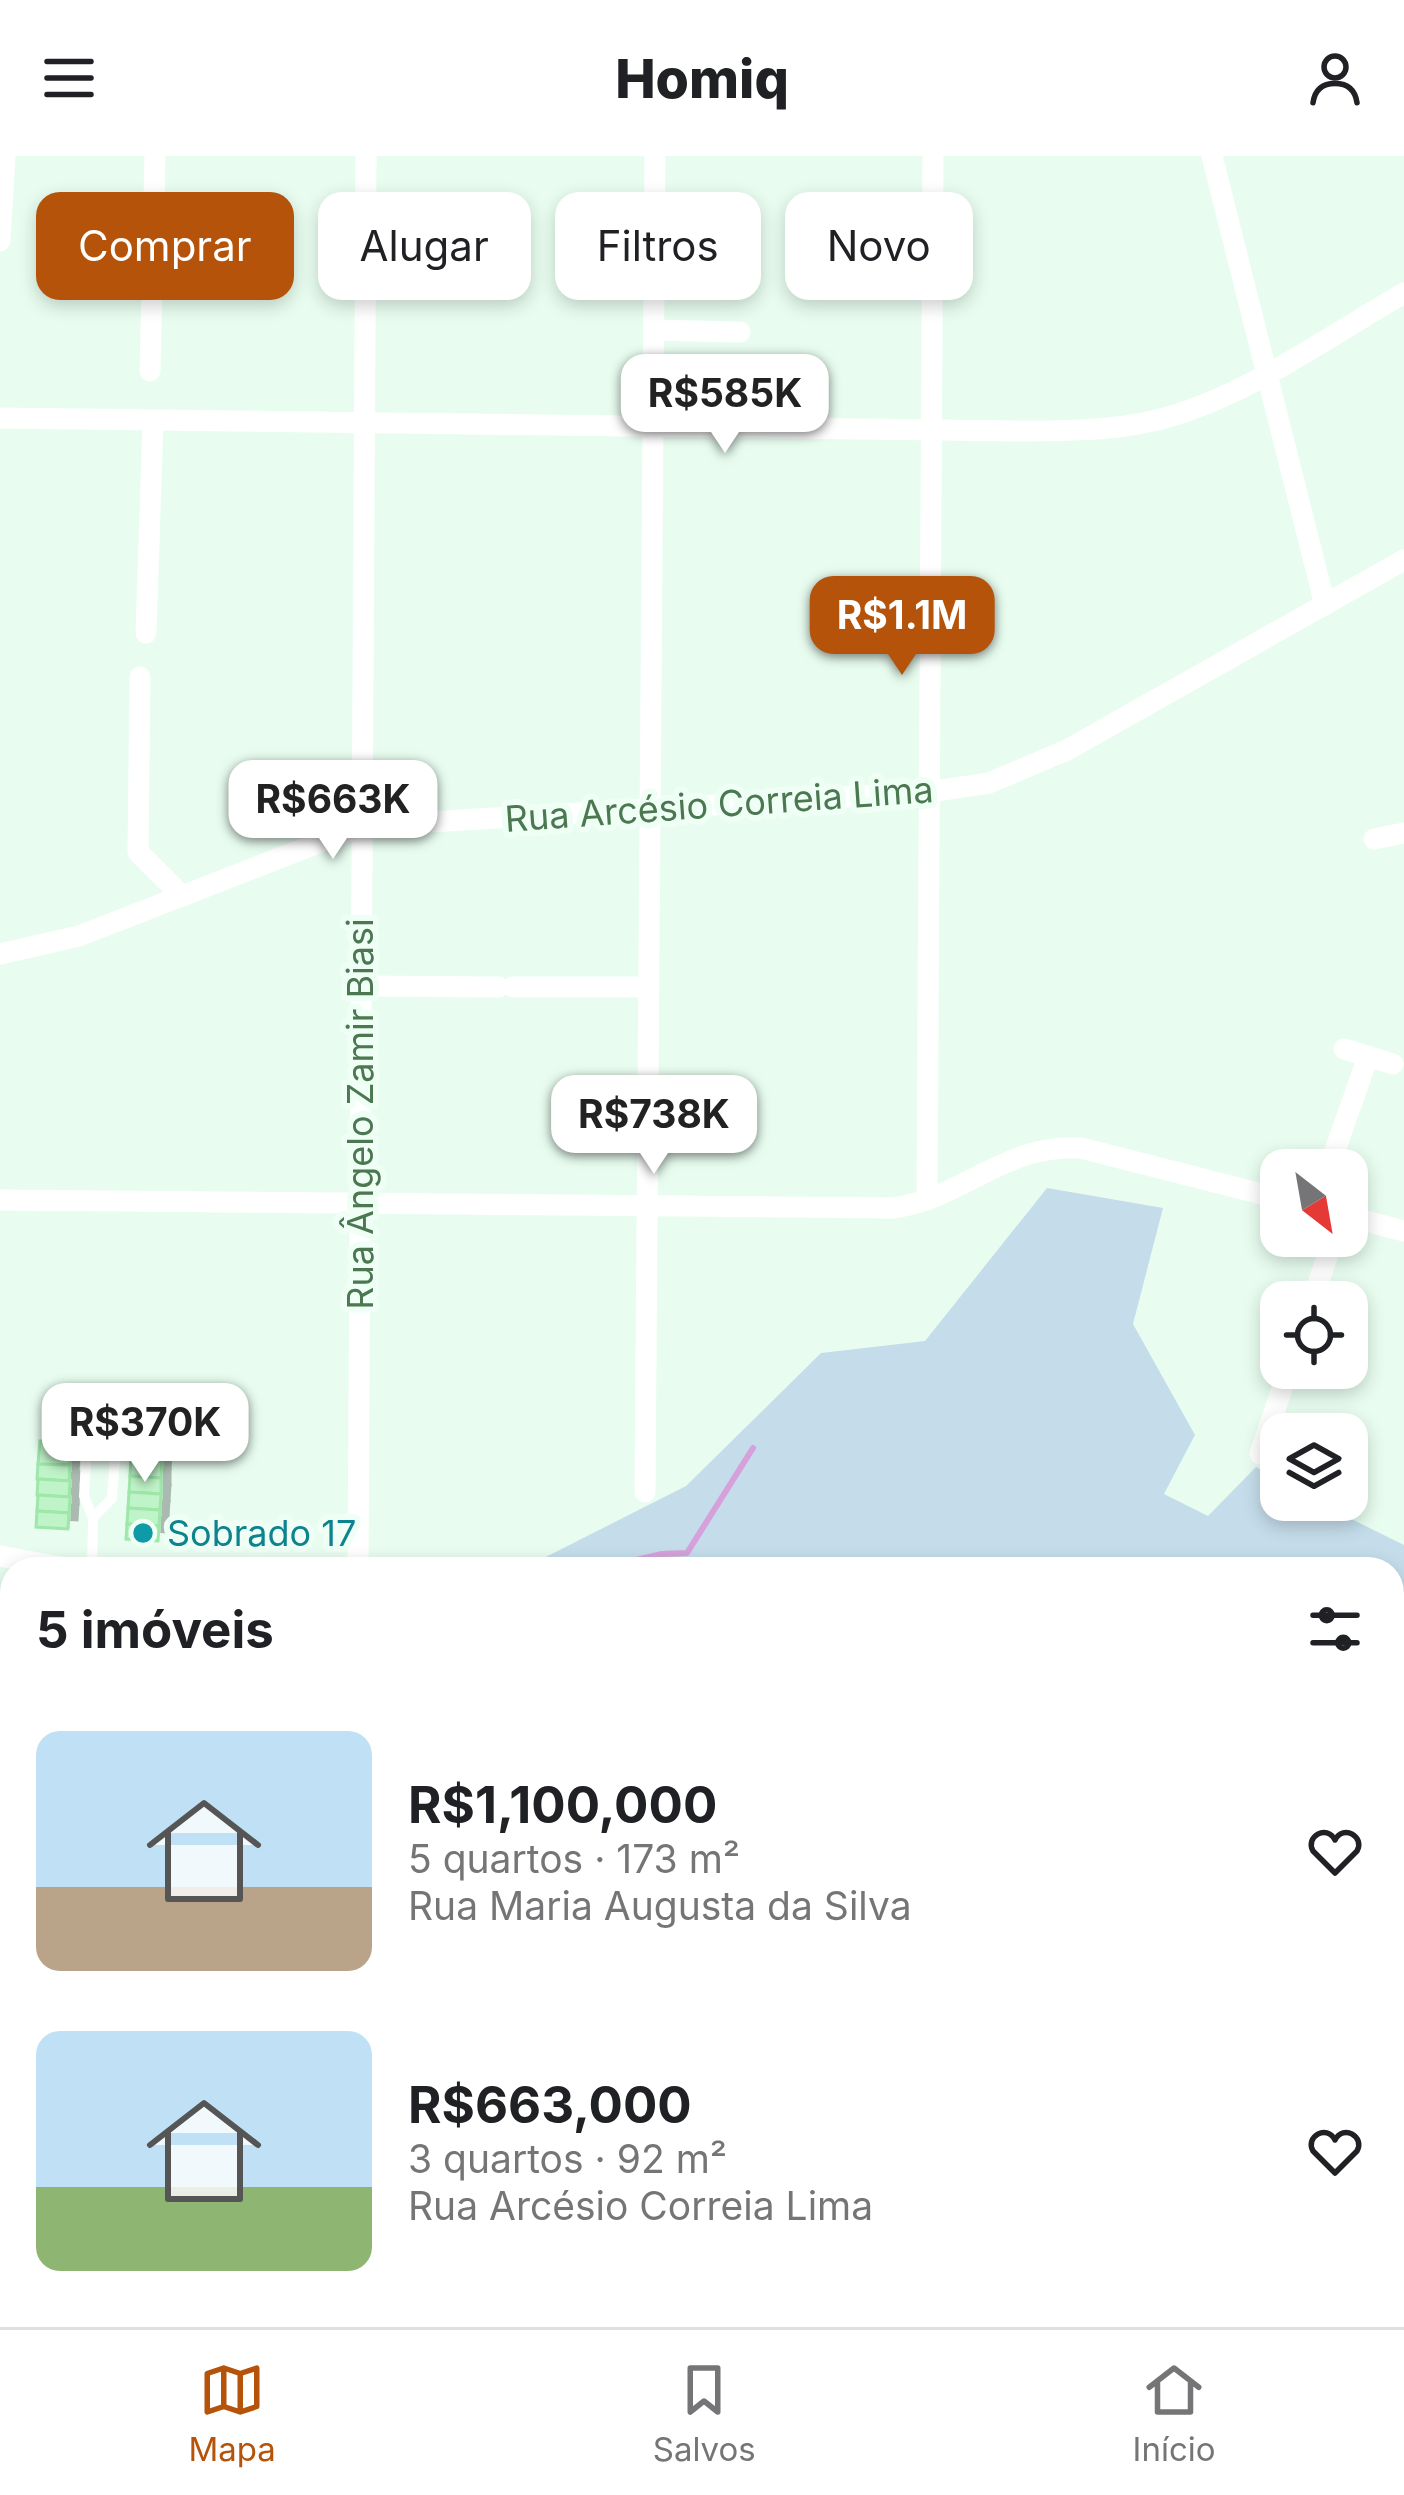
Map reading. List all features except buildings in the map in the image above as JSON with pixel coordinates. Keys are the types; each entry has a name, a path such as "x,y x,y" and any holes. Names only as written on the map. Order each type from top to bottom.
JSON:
{"street":[{"path":"0,241 5,156"},
{"path":"150,371 155,156"},
{"name":"Rua Ângelo Zamir Biasi","path":"358,1557 366,156"},
{"path":"654,192 655,156"},
{"path":"927,1200 933,156"},
{"path":"1212,156 1325,605"},
{"path":"0,418 1063,430 1158,420 1266,372 1404,293"},
{"path":"645,1492 654,300"},
{"path":"654,330 740,332"},
{"path":"146,633 153,422"},
{"name":"Rua Arcésio Correia Lima","path":"0,954 53,945 362,826 929,791 989,783 1109,728 1404,560"},
{"path":"140,677 138,852 182,896"},
{"path":"1374,838 1404,833"},
{"path":"361,986 649,987"},
{"path":"1344,1049 1393,1064"},
{"path":"1335,1149 1368,1057"},
{"path":"0,1200 894,1208 927,1200 999,1164 1054,1146 1081,1148 1260,1194"},
{"path":"1368,1222 1404,1231"}],"lane":[{"path":"87,1444 84,1496 93,1518 92,1557"},
{"path":"93,1518 112,1498 116,1448"}],"shaded area":[{"path":"1047,1188 1163,1208 1133,1324 1195,1435 1164,1494 1208,1516 1256,1467 1260,1469 1260,1521 1355,1521 1404,1545 1404,1557 546,1557 686,1486 821,1353 925,1341"}],"waterway":[{"path":"649,1557 687,1553 753,1448"}],"place":[{"name":"Sobrado 17","path":"143,1533"}]}
